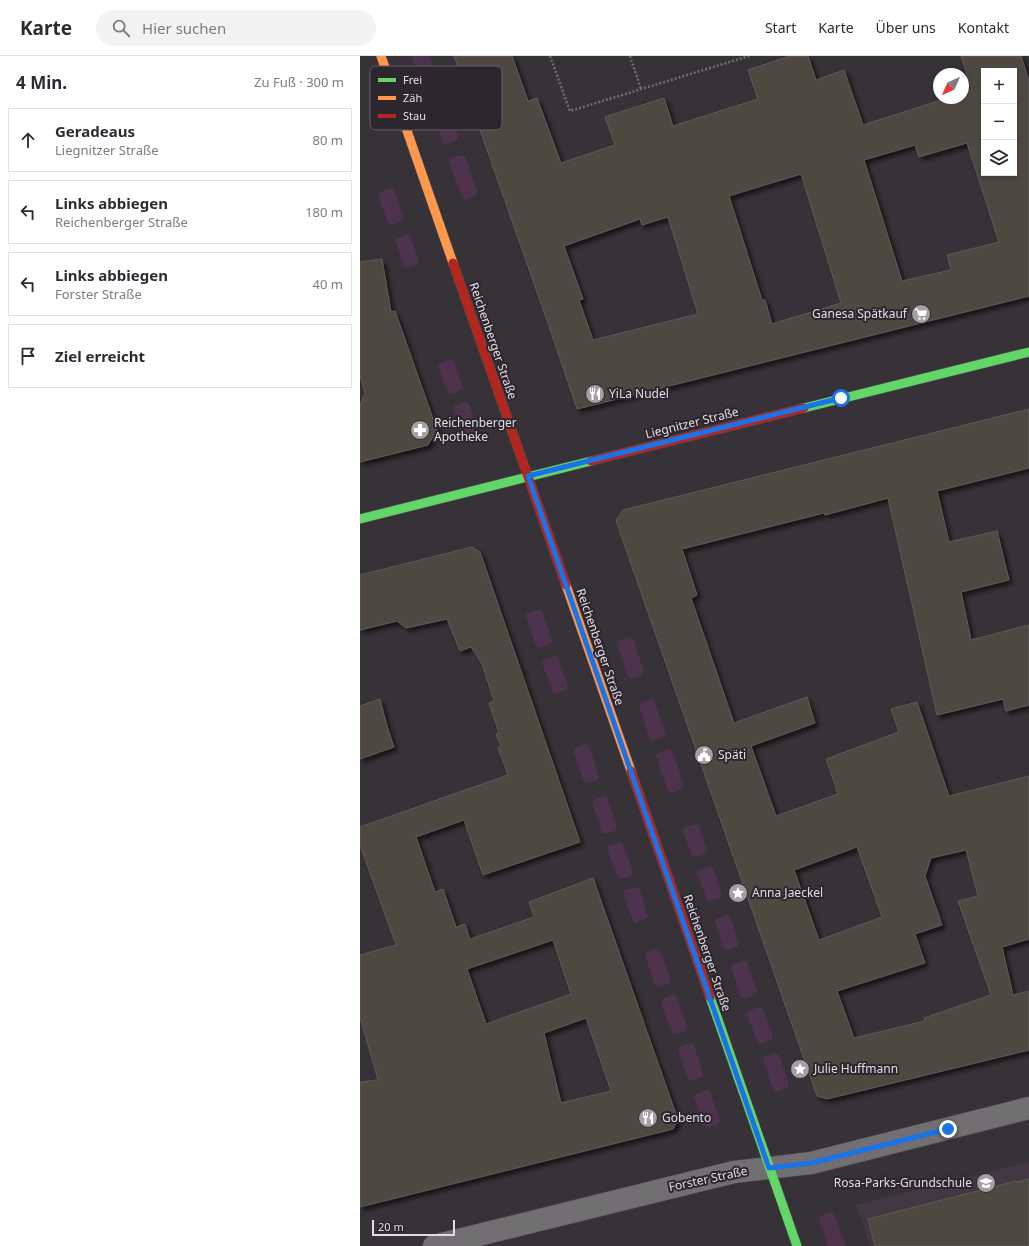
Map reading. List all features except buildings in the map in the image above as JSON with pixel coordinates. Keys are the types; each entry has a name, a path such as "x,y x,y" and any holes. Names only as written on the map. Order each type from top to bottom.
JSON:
{"street":[{"name":"Reichenberger Straße","path":"381,56 384,66"},
{"name":"Reichenberger Straße","path":"407,130 797,1246"},
{"name":"Liegnitzer Straße","path":"360,519 1029,352"},
{"name":"Forster Straße","path":"434,1246 734,1172 811,1163 1029,1108"}],"path":[{"path":"550,56 570,111 749,56"},
{"path":"630,56 641,89"}],"shaded area":[{"path":"412,56 430,56 433,66 415,66"},
{"path":"438,130 456,130 458,137 456,141 446,144 443,143"},
{"path":"461,155 465,156 477,192 475,196 465,200 462,198 449,162 450,158"},
{"path":"391,188 394,189 404,218 402,221 392,225 388,223 378,195 380,192"},
{"path":"407,234 410,235 419,261 417,265 407,268 404,267 395,239"},
{"path":"451,359 454,361 463,387 461,390 451,394 447,392 438,366 440,363"},
{"path":"465,402 469,404 478,431 476,435 466,439 463,437 453,409 454,406"},
{"path":"538,610 542,611 552,641 550,644 540,648 536,646 526,616 527,613"},
{"path":"629,637 633,639 644,672 642,675 632,679 628,677 617,644 618,641"},
{"path":"555,656 558,658 568,686 566,690 556,694 553,692 542,663 544,660"},
{"path":"651,699 654,701 666,734 664,737 653,741 650,739 639,706 640,703"},
{"path":"585,744 589,746 599,776 598,780 587,783 584,782 573,751 575,748"},
{"path":"668,749 672,751 684,785 682,789 671,793 668,791 656,756 658,753"},
{"path":"604,796 607,798 617,827 615,831 605,834 602,833 592,803 593,800"},
{"path":"695,824 699,826 707,850 705,854 695,857 692,856 683,831 684,828"},
{"path":"620,842 623,844 633,872 631,876 621,879 618,878 607,849 609,846"},
{"path":"710,866 713,867 722,894 720,898 710,901 707,900 697,873 699,870"},
{"path":"635,887 639,888 648,916 646,919 636,923 633,921 623,894 624,890"},
{"path":"727,915 730,916 739,943 737,947 727,950 724,949 715,922 716,919"},
{"path":"657,948 660,950 671,980 669,984 659,987 655,986 645,955 646,952"},
{"path":"743,961 747,962 757,992 755,995 744,999 741,997 731,968 732,965"},
{"path":"673,995 677,997 687,1027 685,1031 675,1034 672,1033 661,1002 662,999"},
{"path":"759,1007 763,1009 773,1037 771,1040 760,1044 757,1042 747,1014 749,1011"},
{"path":"690,1043 694,1045 703,1074 702,1077 691,1081 688,1079 678,1050 679,1047"},
{"path":"775,1053 779,1055 789,1085 787,1088 776,1092 773,1090 763,1060 764,1057"},
{"path":"707,1090 710,1092 720,1121 718,1124 707,1128 704,1126 694,1097 696,1094"},
{"name":"Rosa-Parks-Grundschule","path":"1029,1162 1029,1246 870,1246 856,1205"},
{"path":"831,1212 834,1214 846,1246 828,1246 819,1219 820,1216"}],"traffic: fast":[{"path":"804,408 1029,352"},
{"path":"360,519 591,461"},
{"path":"710,997 797,1246"}],"traffic: slow":[{"path":"381,56 384,66"},
{"path":"407,130 453,263"},
{"path":"566,585 631,771"}],"traffic: jam":[{"path":"453,263 566,585"},
{"path":"591,461 804,408"},
{"path":"631,771 710,997"}],"place":[{"name":"Ganesa Spätkauf","path":"921,314"},
{"name":"YiLa Nudel","path":"595,394"},
{"name":"Reichenberger Apotheke","path":"420,430"},
{"name":"Späti","path":"704,755"},
{"name":"Anna Jaeckel","path":"738,893"},
{"name":"Julie Huffmann","path":"800,1069"},
{"name":"Gobento","path":"648,1118"},
{"name":"Rosa-Parks-Grundschule","path":"986,1183"}],"route":[{"path":"841,398 528,476 769,1168 811,1163 948,1129"}]}
